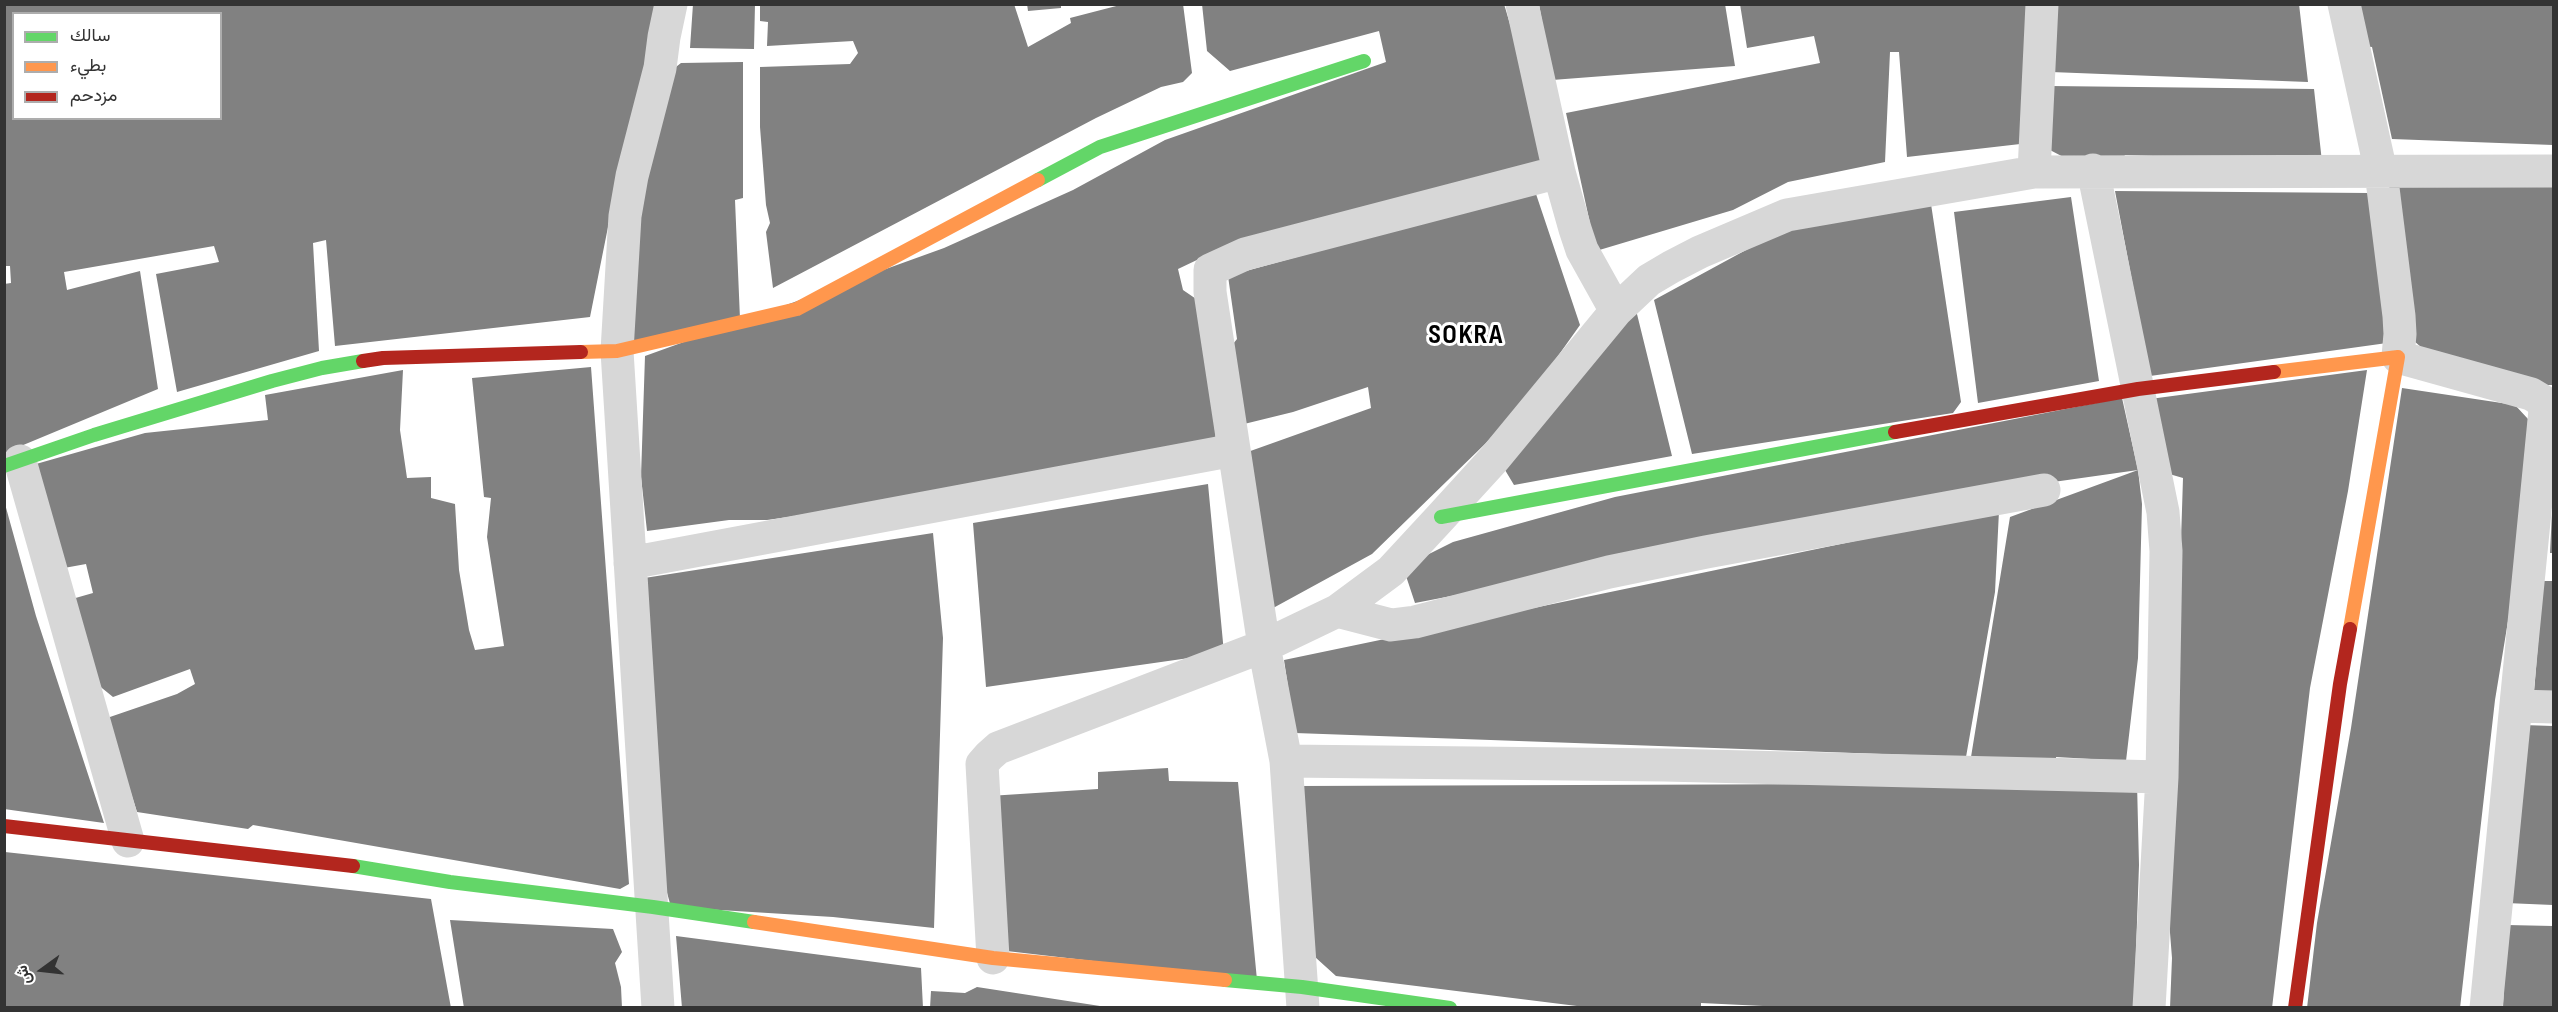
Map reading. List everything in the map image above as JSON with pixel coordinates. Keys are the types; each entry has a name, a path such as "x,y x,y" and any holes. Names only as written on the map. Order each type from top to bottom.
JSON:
{"street":[{"path":"658,1008 617,351 625,216 632,176 660,68 671,4"},
{"path":"1522,4 1559,172 1582,250 1616,311"},
{"path":"2034,172 2042,4"},
{"path":"2295,1008 2340,684 2398,357 2400,334 2381,172 2344,4"},
{"path":"128,841 12,463 94,435 322,368 383,358 617,351 797,309 1101,147 1364,61"},
{"path":"2093,170 2163,512 2166,551 2162,777 2149,1008"},
{"path":"993,958 981,764 998,748 1264,646 1337,611 1391,571 1494,459 1616,311 1649,280 1700,252 1787,215 2034,172 2093,170 2553,171"},
{"path":"1303,997 1286,761 1264,646 1210,292 1210,270 1245,254 1559,172"},
{"path":"1441,517 1920,427 2138,389 2398,357 2530,394 2541,400 2545,417 2542,563 2516,706 2486,1008"},
{"path":"630,563 1234,450"},
{"path":"1337,611 1391,626 1415,622 1631,567 2044,490"},
{"path":"2516,706 2553,707"},
{"path":"1286,761 1664,765 2162,777"},
{"path":"4,826 315,860 450,882 653,907 993,958 1303,997 1450,1008"}],"building":[{"path":"4,4 660,4 610,217 590,317 335,346 326,240 313,243 319,351 177,392 156,274 219,262 214,246 64,272 67,290 140,271 158,389 4,453 4,284 11,283 10,266 4,266"},
{"path":"693,4 755,4 754,49 690,48"},
{"path":"760,4 1014,4 1028,47 1071,23 1070,18 1124,4 1183,4 1192,73 1183,82 1161,87 1096,118 773,288 766,232 770,223 766,205 760,127 760,67 850,64 858,53 853,41 767,46 768,22 760,21"},
{"path":"1027,4 1061,4 1061,8 1028,11"},
{"path":"1202,4 1504,4 1551,161 1241,239 1178,269 1183,290 1202,303 1216,440 888,503 767,520 729,520 647,531 641,477 645,356 944,248 1073,190 1165,140 1386,62 1379,31 1230,71 1207,51"},
{"path":"1539,4 1725,4 1735,66 1552,80"},
{"path":"1740,4 2028,4 2029,143 1907,157 1899,52 1890,52 1885,162 1788,182 1733,210 1596,251 1566,113 1820,63 1814,36 1747,48"},
{"path":"2055,4 2299,4 2308,82 2051,72"},
{"path":"2357,4 2553,4 2553,145 2392,139 2372,47 2361,46"},
{"path":"743,62 743,198 735,200 740,319 631,342 631,234 672,70 681,63"},
{"path":"2050,86 2314,89 2322,162 2125,155 2121,163 2073,162 2048,149"},
{"path":"2388,179 2553,186 2553,385 2539,385 2436,360 2414,341"},
{"path":"1535,191 1580,325 1531,394 1486,443 1372,554 1264,613 1242,454 1371,408 1368,387 1293,412 1240,425 1233,344 1237,339 1228,276"},
{"path":"2115,191 2369,193 2387,343 2150,376"},
{"path":"2071,197 2099,381 1978,403 1954,212"},
{"path":"1931,204 1961,402 1953,413 1692,454 1654,300 1792,225"},
{"path":"1636,310 1672,456 1514,485 1499,460"},
{"path":"591,367 629,884 620,889 253,825 248,829 137,812 107,718 177,694 195,684 190,669 113,697 97,684 65,601 93,593 86,564 53,570 29,466 145,433 268,420 265,395 403,370 400,430 407,478 431,477 431,498 455,504 459,570 469,630 475,650 504,646 487,537 491,498 484,497 472,378"},
{"path":"2367,370 2348,491 2310,688 2272,1008 2170,1008 2172,958 2169,920 2183,478 2159,471 2150,399"},
{"path":"2402,388 2515,405 2528,419 2524,524 2495,700 2460,1008 2307,1008 2317,923 2351,728"},
{"path":"2122,398 2138,470 2018,487 1415,603 1403,567 1453,542 1615,497"},
{"path":"2138,470 2142,504 2138,658 2126,761 2056,757 2057,766 1971,757 2010,517"},
{"path":"1208,484 1224,653 986,687 973,523"},
{"path":"5,504 36,616 104,823 4,809"},
{"path":"1999,511 1995,592 1966,757 1295,733 1284,660"},
{"path":"2552,512 2553,553 2550,553"},
{"path":"933,533 943,638 934,928 833,917 671,907 649,828 638,579"},
{"path":"2543,581 2553,581 2553,695 2534,693"},
{"path":"2523,725 2553,726 2553,905 2506,903"},
{"path":"1168,768 1169,781 1238,782 1257,980 998,950 989,796 1098,789 1098,772"},
{"path":"2137,783 2139,865 2134,1008 1763,1008 1763,1006 1701,1003 1701,1008 1593,1008 1336,976 1315,957 1299,786"},
{"path":"5,852 431,899 451,1008 5,1008"},
{"path":"450,920 613,929 622,952 615,963 621,987 622,1008 464,1008"},
{"path":"2507,925 2553,926 2553,1008 2503,1008"},
{"path":"676,936 921,968 923,1008 682,1008"},
{"path":"977,987 1100,1006 1100,1008 930,1008 931,991 965,993"}],"traffic: fast":[{"path":"1038,180 1100,147 1364,61"},
{"path":"4,466 94,435 272,381 322,368 363,361"},
{"path":"1441,517 1895,432"},
{"path":"353,866 450,882 754,922"},
{"path":"1225,980 1302,987 1450,1008"}],"traffic: slow":[{"path":"581,352 617,351 797,309 1038,180"},
{"path":"2274,372 2398,357 2350,629"},
{"path":"754,922 993,958 1225,980"}],"traffic: jam":[{"path":"363,361 383,358 581,352"},
{"path":"1895,432 2138,389 2274,372"},
{"path":"2295,1008 2340,684 2350,629"},
{"path":"4,826 353,866"}],"district":[{"name":"SOKRA","path":"1466,336"}]}
